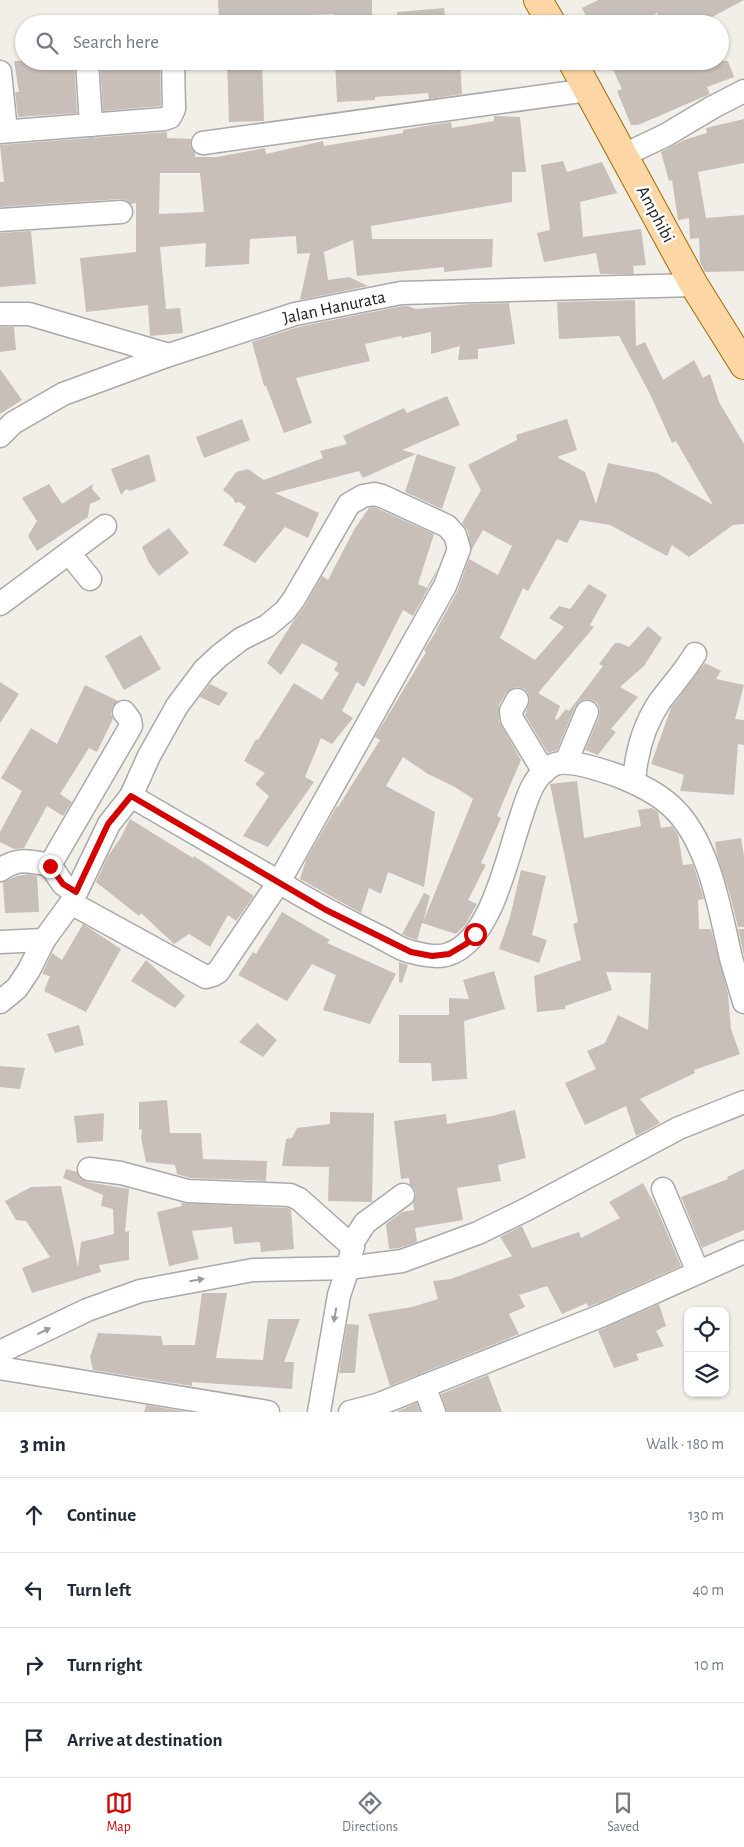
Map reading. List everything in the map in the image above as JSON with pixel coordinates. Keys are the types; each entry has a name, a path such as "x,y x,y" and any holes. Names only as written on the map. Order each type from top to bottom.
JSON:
{"main road":[{"path":"538,0 547,15"},
{"name":"Amphibi","path":"577,70 694,285 744,365"}],"street":[{"path":"88,70 92,125"},
{"path":"0,72 3,132 170,117 174,110 173,70"},
{"path":"203,143 588,90"},
{"path":"624,155 666,135 712,107 744,91"},
{"path":"0,220 121,212"},
{"name":"Jalan Hanurata","path":"0,436 13,423 63,394 295,314 401,293 694,285"},
{"path":"0,314 29,314 169,356"},
{"path":"0,870 5,866 24,860 50,866 73,898 206,976 218,972 279,882 445,586 458,549 455,535 447,526 382,496 374,494 363,496 349,504 294,599 285,611 267,626 241,639 204,670 172,715 149,756 131,796 108,824 73,898 44,940 29,970 17,988 0,1002"},
{"path":"0,604 105,526"},
{"path":"69,553 90,579"},
{"path":"634,782 636,756 646,726 660,702 685,672 696,654"},
{"path":"517,700 511,711 512,719 544,772"},
{"path":"50,866 131,726 130,720 124,712"},
{"path":"566,762 587,712"},
{"path":"131,796 326,910 411,952 432,956 449,954 466,944 487,915 501,881 527,798 537,778 554,765 566,762 606,772 634,782 671,806 690,828 701,849 718,903 744,1002"},
{"path":"0,942 44,940"},
{"path":"0,1352 87,1310 140,1291 253,1270 350,1258 402,1261 478,1233 679,1128 744,1102"},
{"path":"89,1170 120,1173 188,1190 290,1195 299,1199 350,1258"},
{"path":"663,1189 698,1272"},
{"path":"319,1412 339,1295 354,1240 365,1222 403,1195"},
{"path":"350,1412 377,1405 603,1315 744,1252"},
{"path":"0,1368 268,1412"},
{"path":"424,1386 434,1412"}],"building":[{"path":"218,0 372,0 372,15 219,15"},
{"path":"598,0 744,0 716,15 658,15 657,13 653,15 586,15 582,8"},
{"path":"444,8 445,15 397,15 397,12"},
{"path":"729,64 734,77 707,87 710,94 638,125 631,125 617,91 622,89 613,70 729,70"},
{"path":"15,70 75,70 77,113 18,117 15,92 19,92"},
{"path":"101,70 160,70 161,106 103,111"},
{"path":"227,70 262,70 264,121 229,122"},
{"path":"335,70 461,70 462,94 429,99 428,93 375,97 375,100 337,102"},
{"path":"494,116 520,117 526,172 512,172 512,202 371,226 372,239 493,239 492,267 444,272 444,267 357,276 353,240 324,252 328,280 349,277 368,286 300,300 310,253 297,254 296,236 250,239 249,264 205,267 206,243 160,247 166,309 180,308 183,333 150,336 148,305 86,312 80,258 136,252 136,203 131,204 126,200 120,199 0,207 0,182 4,182 0,145 167,132 167,138 191,139 190,145 195,153 195,157 217,157 265,148 266,154 323,141 324,146 403,133 403,130 451,122 452,128 494,121","holes":["160,173 200,173 204,212 159,214"]},
{"path":"744,119 744,163 698,172 706,218 744,215 744,271 705,272 700,262 699,238 690,239 689,218 678,220 672,180 669,181 661,152 684,140 707,133 706,128"},
{"path":"563,161 567,172 602,162 617,193 580,202 583,237 641,229 646,265 633,266 634,274 600,274 596,253 544,262 537,233 550,230 541,165"},
{"path":"31,231 36,284 0,287 0,233"},
{"path":"635,300 636,346 645,342 663,380 694,360 703,378 710,374 719,402 744,444 744,524 733,525 689,557 672,545 667,556 610,525 580,520 567,543 557,539 528,591 523,588 500,638 535,660 564,627 549,618 559,606 570,609 589,584 607,595 590,625 594,627 538,693 560,706 555,719 557,720 566,709 569,711 603,666 599,664 615,643 629,647 648,626 662,638 644,666 620,687 638,697 611,729 616,732 598,755 585,750 599,717 600,710 598,704 592,700 585,699 579,702 575,707 557,750 548,753 525,715 530,700 528,693 524,689 517,687 506,693 499,705 499,721 521,760 497,816 501,818 481,863 486,865 468,900 477,904 466,924 456,934 422,923 417,940 411,938 402,934 424,893 430,896 423,922 473,799 455,787 428,774 403,757 386,786 435,812 424,887 388,872 381,894 369,888 361,913 300,879 306,860 337,806 380,740 375,737 426,652 424,650 457,592 469,559 498,575 512,546 483,530 471,551 468,531 462,523 481,490 468,465 517,440 516,435 567,419 577,450 557,457 585,472 596,504 608,463 657,473 713,505 676,441 672,443 651,396 619,336 559,339 557,302"},
{"path":"509,303 515,344 478,349 478,359 458,360 460,346 431,354 431,332 365,344 370,361 296,378 312,423 284,433 266,386 264,386 252,342 298,327 402,306 416,309"},
{"path":"0,327 14,327 16,350 0,352"},
{"path":"0,369 22,400 0,414"},
{"path":"447,396 460,425 402,450 416,454 363,478 359,471 275,493 319,513 308,538 285,527 255,563 223,545 246,507 239,502 235,503 233,498 223,490 236,472 248,469 264,480 323,458 320,451 347,444 343,436 404,408 407,413"},
{"path":"242,419 250,440 204,458 196,437"},
{"path":"149,454 156,481 130,491 126,489 121,495 111,469"},
{"path":"417,454 456,467 442,509 405,492"},
{"path":"49,484 62,504 93,484 92,489 101,499 90,504 88,517 37,551 28,536 37,521 22,498"},
{"path":"374,507 434,534 418,584 427,588 438,567 413,616 403,610 364,687 357,682 342,711 353,718 332,744 321,738 305,777 314,782 268,847 243,836 269,796 255,784 265,773 244,761 256,739 258,740 294,683 322,700 339,673 334,670 338,663 302,643 281,675 267,663 305,606 322,576 328,580 355,528 369,508"},
{"path":"169,528 189,553 159,576 149,563 142,547"},
{"path":"141,635 161,669 124,690 105,656"},
{"path":"705,663 721,671 716,679 744,685 735,719 744,720 744,745 738,744 734,795 680,791 684,775 651,764 671,708"},
{"path":"0,682 19,694 0,723"},
{"path":"210,684 228,693 219,706 200,697"},
{"path":"85,685 118,701 112,707 111,714 113,719 97,752 89,748 60,794 72,802 63,816 47,806 24,848 14,849 0,842 0,832 22,791 1,778 31,728 57,744"},
{"path":"577,781 584,838 641,826 638,810 652,808 658,812 661,828 672,826 678,835 683,865 693,864 704,899 698,900 699,929 711,929 728,994 731,1029 740,1054 694,1070 695,1073 640,1099 660,1123 636,1136 626,1106 585,1125 565,1083 596,1069 587,1051 605,1043 618,1015 648,1030 651,973 606,972 612,990 565,1006 565,1009 537,1012 534,976 581,960 573,924 578,922 550,784"},
{"path":"130,819 193,858 194,856 254,896 236,921 228,915 210,947 189,934 174,944 141,913 139,916 96,882 108,856"},
{"path":"741,838 744,856 744,927 738,927 715,842"},
{"path":"521,870 546,876 532,935 547,940 539,963 499,949 510,917"},
{"path":"29,874 37,876 39,912 5,913 3,882 17,876"},
{"path":"282,912 330,940 327,943 396,974 370,1024 323,1010 336,975 312,964 287,1001 238,975 253,952 256,954"},
{"path":"83,924 121,949 86,1012 44,991 50,976 42,974 52,953 62,960"},
{"path":"738,929 744,929 744,955"},
{"path":"146,960 185,996 175,1008 131,981"},
{"path":"399,962 408,965 402,983 399,982"},
{"path":"494,971 505,1009 464,1021 467,1079 432,1081 431,1063 399,1063 399,1015 449,1015 449,998 469,999 463,980"},
{"path":"257,1023 277,1040 263,1057 239,1042"},
{"path":"79,1025 84,1045 55,1053 47,1034"},
{"path":"0,1066 25,1068 20,1089 0,1087"},
{"path":"167,1100 170,1133 201,1133 203,1159 267,1161 266,1181 190,1178 177,1174 175,1165 146,1162 141,1138 142,1129 139,1130 139,1102"},
{"path":"515,1110 526,1158 498,1165 501,1181 457,1188 463,1220 415,1228 417,1242 389,1249 386,1224 402,1212 414,1210 413,1203 416,1194 414,1188 410,1185 409,1178 401,1179 394,1121 446,1114 447,1124"},
{"path":"330,1112 374,1113 372,1202 328,1201 329,1167 282,1166 286,1139 292,1138 297,1128 330,1124"},
{"path":"104,1113 103,1141 77,1143 74,1116"},
{"path":"66,1169 77,1172 81,1179 87,1182 129,1189 125,1232 129,1231 129,1260 99,1265 101,1272 32,1293 22,1268 50,1257 26,1221 16,1220 5,1201 31,1187 61,1186 78,1267 81,1242 114,1234 113,1209 101,1206 103,1195 63,1178"},
{"path":"744,1169 744,1230 702,1248 681,1197 728,1179 727,1177"},
{"path":"643,1183 656,1207 681,1266 598,1303 588,1307 587,1303 562,1314 547,1286 519,1295 525,1307 509,1314 519,1334 390,1386 368,1314 412,1307 438,1299 433,1281 451,1279 512,1256 500,1237 522,1226 532,1248 579,1232 581,1238 620,1218 609,1202"},
{"path":"181,1203 287,1208 291,1210 294,1249 261,1252 260,1242 234,1244 232,1227 192,1231 199,1259 169,1266 157,1212 182,1206"},
{"path":"202,1293 227,1293 216,1358 263,1360 268,1319 300,1319 284,1362 294,1362 292,1389 192,1382 192,1386 93,1370 90,1357 98,1333 161,1336 163,1345 195,1345"},
{"path":"659,1304 666,1326 656,1331 664,1346 636,1354 639,1360 614,1368 598,1331"},
{"path":"347,1324 359,1325 355,1373 339,1373"},
{"path":"488,1375 502,1412 447,1412 441,1394"},
{"path":"417,1403 420,1412 398,1412 398,1411"},
{"path":"146,1405 187,1412 144,1412"}],"route":[{"path":"50,866 63,884 76,892 108,824 131,796 326,910 411,952 432,956 449,954 466,944 475,934"}]}
